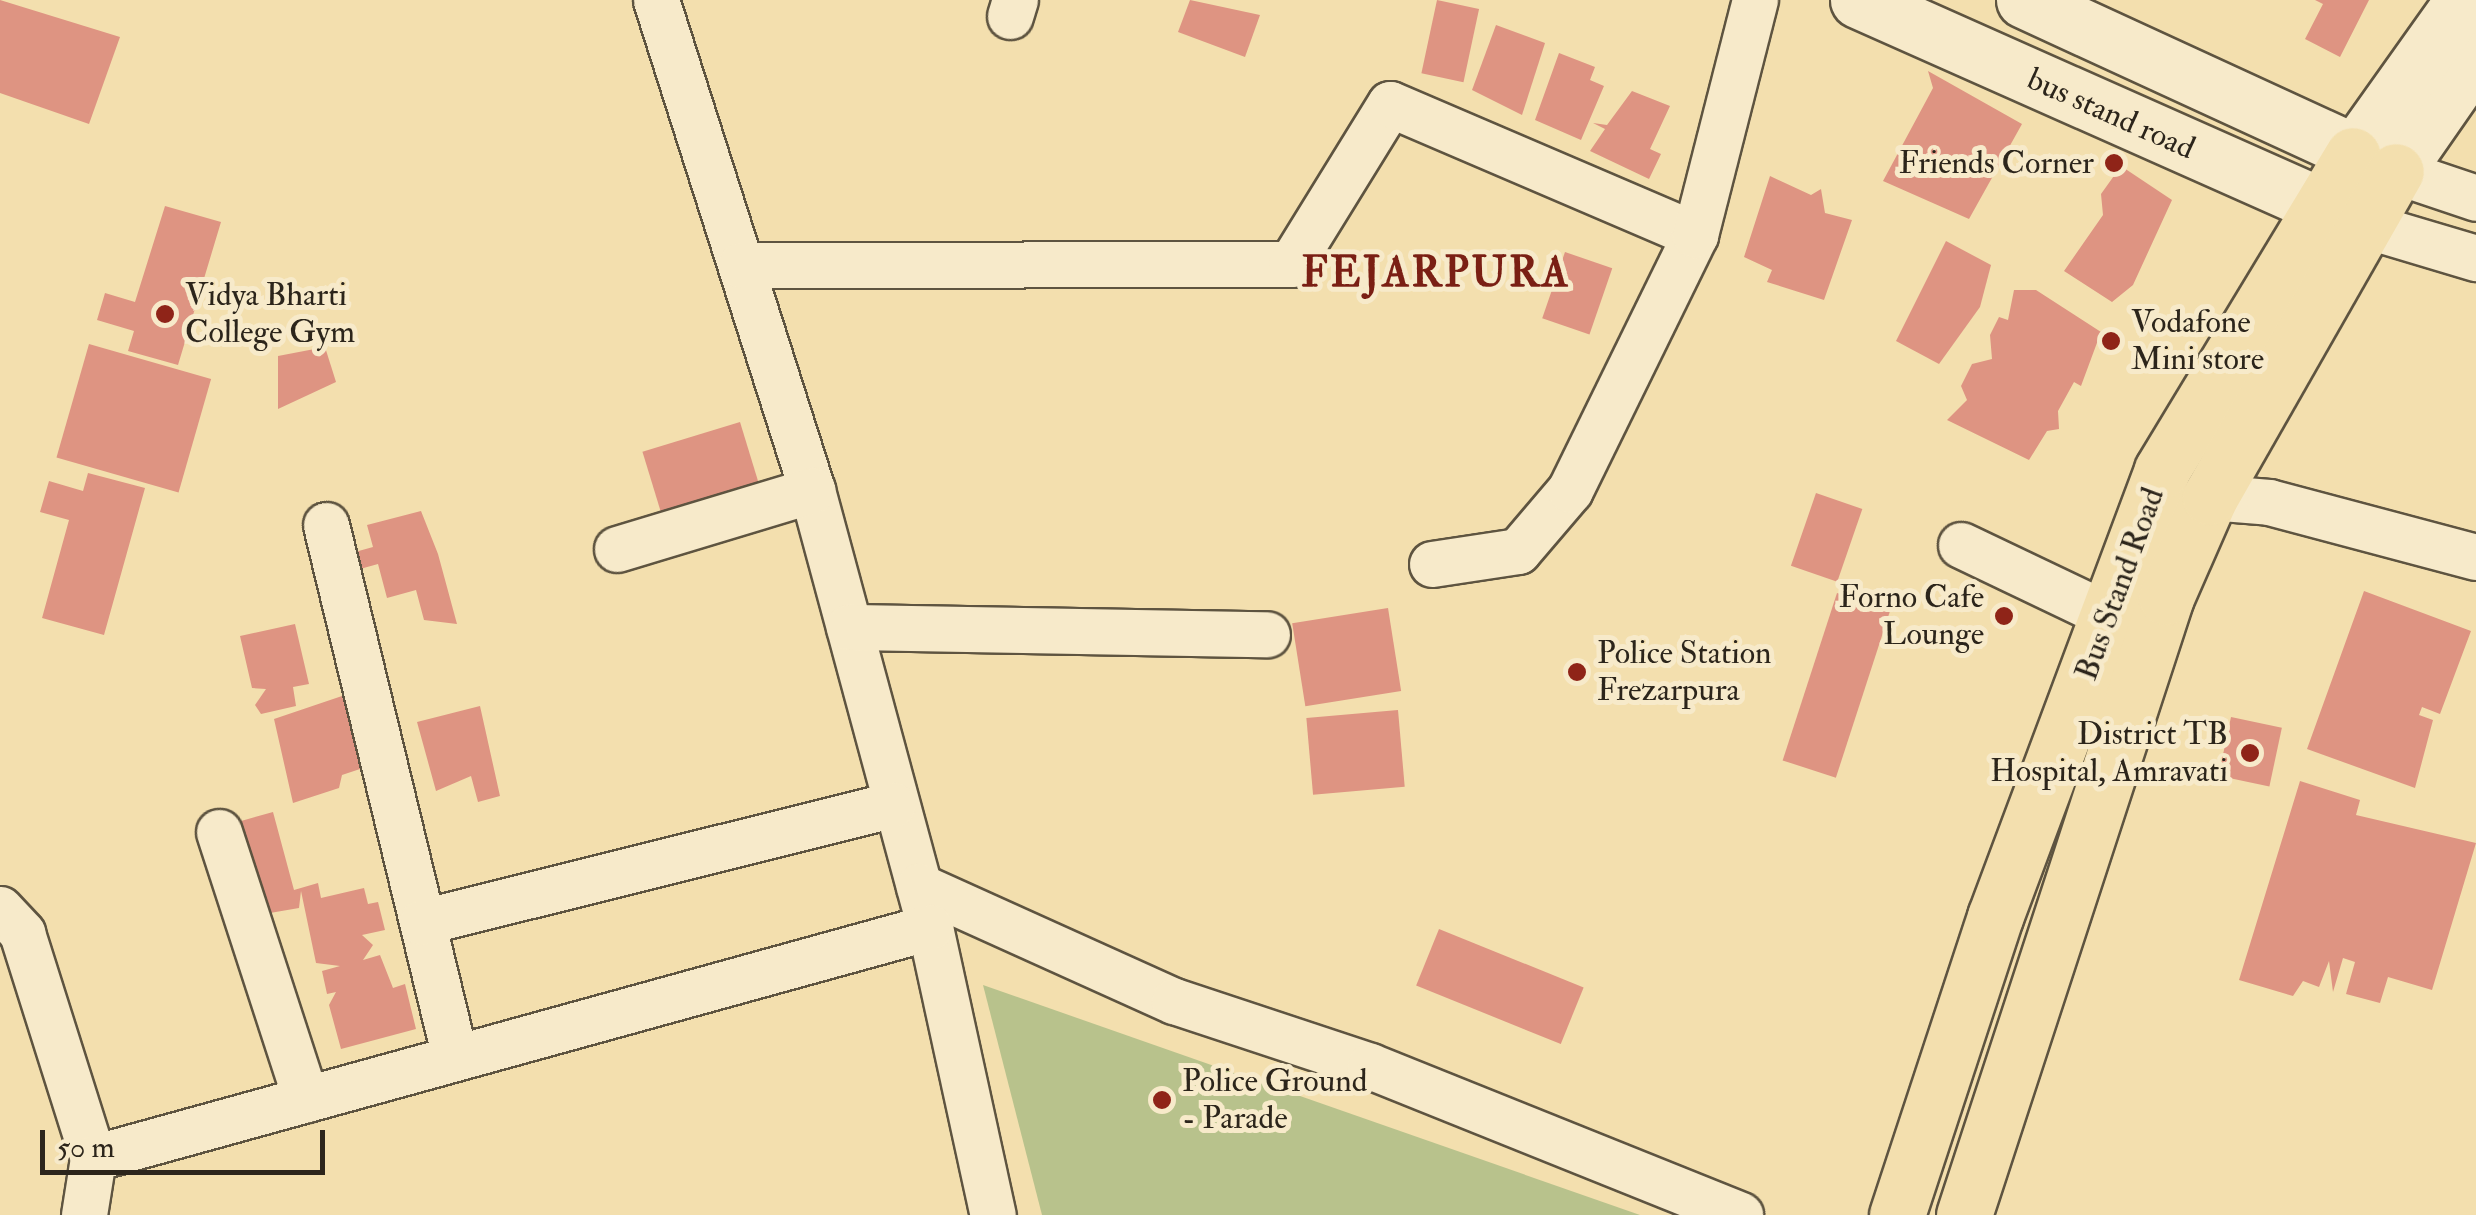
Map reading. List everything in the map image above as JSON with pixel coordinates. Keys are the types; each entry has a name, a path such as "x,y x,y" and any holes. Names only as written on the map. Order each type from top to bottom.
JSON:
{"main road":[{"name":"Bus Stand Road","path":"1897,1215 2162,470 2343,217 2375,163"},
{"name":"Bus Stand Road","path":"1964,1215 2166,597 2343,217"}],"street":[{"path":"656,0 812,490 892,805 924,906 994,1215"},
{"path":"1432,564 1518,552 1546,527 1695,235 1755,0"},
{"name":"bus stand road","path":"1858,0 2343,217"},
{"name":"bus stand road","path":"2024,0 2375,163"},
{"path":"2375,163 2463,0"},
{"path":"2375,163 2476,56"},
{"path":"741,265 1291,264 1390,104 1695,235"},
{"path":"2375,163 2476,198"},
{"path":"2343,217 2476,258"},
{"path":"617,549 812,490"},
{"path":"2210,497 2269,502 2476,557"},
{"path":"326,526 455,1058"},
{"path":"1961,545 2108,615"},
{"path":"849,627 1266,634"},
{"path":"422,922 892,805"},
{"path":"219,832 306,1099"},
{"path":"93,1158 455,1058 924,906 1174,1001 1370,1066 1740,1215"},
{"path":"0,909 22,933 93,1158 84,1215"}],"green space":[{"name":"Police Ground - Parade","path":"983,985 1640,1215 1042,1215"}],"building":[{"path":"0,0 120,37 89,124 0,93"},
{"path":"1190,0 1260,15 1245,57 1178,32"},
{"path":"1437,0 1479,9 1463,82 1421,73"},
{"path":"2315,0 2369,0 2340,57 2305,39 2323,4"},
{"path":"1496,25 1545,43 1522,115 1472,90"},
{"path":"1559,53 1595,67 1590,80 1604,86 1581,140 1535,120"},
{"path":"1928,71 2022,124 1969,219 1883,181 1933,88"},
{"path":"1632,91 1670,106 1650,149 1661,154 1649,179 1590,151 1605,129 1593,123 1607,125"},
{"path":"2121,166 2172,200 2133,285 2112,302 2064,271 2103,215 2101,194"},
{"path":"1770,176 1811,195 1821,189 1825,213 1852,220 1824,300 1767,282 1772,270 1744,257"},
{"path":"165,206 221,222 178,365 128,351 134,331 97,320 105,293 135,302"},
{"path":"1946,241 1991,265 1980,307 1939,364 1896,341"},
{"path":"1565,252 1612,268 1589,334 1542,318"},
{"path":"2014,290 2036,290 2101,332 2081,386 2074,382 2058,411 2059,429 2047,431 2029,460 1947,420 1967,400 1961,386 1972,364 1992,359 1990,335 1999,317 2008,320"},
{"path":"89,344 211,379 179,492 56,457"},
{"path":"325,347 336,382 278,409 278,356"},
{"path":"740,422 760,489 663,519 642,452"},
{"path":"88,473 145,488 104,635 42,618 69,520 40,512 49,481 83,491"},
{"path":"1816,493 1862,509 1837,582 1791,566"},
{"path":"421,511 438,554 457,624 424,620 416,590 387,598 378,564 360,569 355,552 373,547 367,525"},
{"path":"2364,591 2471,631 2440,714 2422,707 2419,715 2433,720 2415,788 2307,749"},
{"path":"1837,593 1890,610 1836,778 1783,760"},
{"path":"1388,608 1401,691 1305,706 1292,623"},
{"path":"295,624 309,684 293,687 296,706 261,714 255,705 266,689 252,688 240,636"},
{"path":"342,696 366,767 342,775 339,788 293,803 274,719"},
{"path":"480,706 500,796 478,802 471,776 436,791 417,722"},
{"path":"1398,710 1405,787 1313,795 1306,718"},
{"path":"2231,717 2282,728 2269,787 2219,776"},
{"path":"2300,781 2360,800 2356,815 2476,843 2432,990 2388,977 2380,1003 2346,994 2355,962 2343,958 2333,992 2329,961 2319,987 2303,981 2293,996 2239,980"},
{"path":"273,812 294,890 318,883 321,898 364,888 368,904 378,902 385,930 362,935 373,945 363,960 380,955 393,988 405,984 416,1029 341,1049 329,1005 336,992 327,994 322,971 340,966 316,963 301,891 299,908 252,916 227,825"},
{"path":"1439,929 1584,987 1561,1044 1416,986"}],"place":[{"name":"Friends Corner","path":"2114,163"},
{"name":"Vidya Bharti College Gym","path":"165,314"},
{"name":"Vodafone Mini store","path":"2111,341"},
{"name":"Forno Cafe Lounge","path":"2004,616"},
{"name":"Police Station Frezarpura","path":"1577,672"},
{"name":"District TB Hospital, Amravati","path":"2250,753"},
{"name":"Police Ground - Parade","path":"1162,1100"}],"district":[{"name":"FEJARPURA","path":"1436,273"}]}
